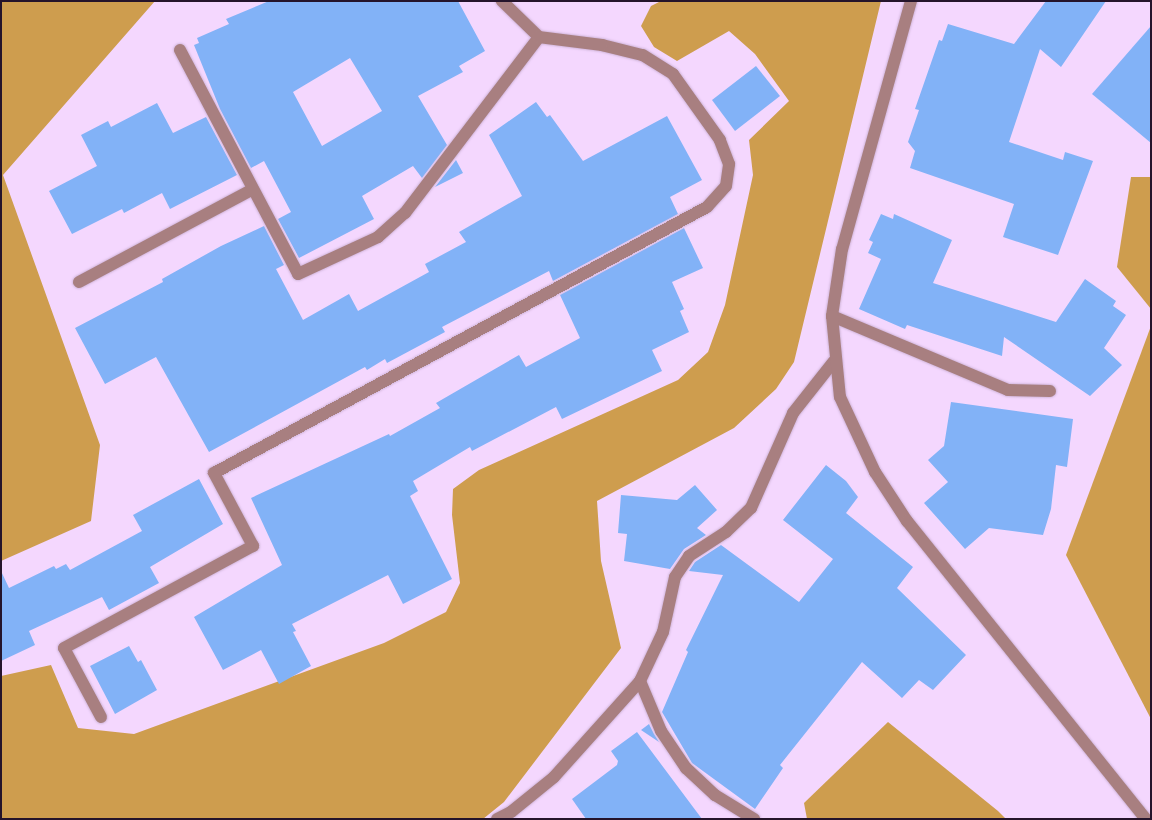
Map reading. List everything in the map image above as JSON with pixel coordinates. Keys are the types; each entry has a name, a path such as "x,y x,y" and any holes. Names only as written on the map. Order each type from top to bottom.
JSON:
{"street":[{"path":"101,717 64,648 253,546 214,473 707,207 726,186 729,164 720,140 673,74 642,55 602,45 539,37 502,1"},
{"path":"911,1 842,249 832,316 834,361 840,397 855,434 907,521 1146,819"},
{"path":"180,50 298,274 378,236 405,213 539,37"},
{"path":"79,282 253,189"},
{"path":"832,316 1008,390 1050,390"},
{"path":"497,819 511,812 554,777 640,681 663,632 674,577 689,556 726,532 751,508 793,413 834,361"},
{"path":"640,681 662,732 686,768 715,795 754,819"}],"shaded area":[{"path":"1,1 155,1 3,175 100,445 91,521 1,561"},
{"path":"661,1 881,1 794,362 776,389 734,428 597,501 601,561 621,648 504,802 483,819 1,819 1,676 51,665 78,728 134,734 384,643 446,612 460,583 452,515 453,489 479,470 678,380 708,352 725,305 753,175 749,140 789,101 755,54 729,31 677,61 654,47 641,26 651,6"},
{"path":"1131,177 1151,177 1151,309 1117,267"},
{"path":"1151,326 1151,719 1066,555"},
{"path":"888,722 1006,819 807,819 804,803"}],"building":[{"path":"269,1 458,1 485,51 459,66 463,72 418,96 447,145 422,178 413,166 362,196 374,219 299,258 278,219 291,212 264,161 251,168 220,109 194,45 199,43 197,38 229,24 226,19","holes":["350,58 382,111 322,146 293,92"]},
{"path":"1046,1 1106,1 1061,67 1040,49 1009,142 1063,160 1065,152 1093,161 1058,255 1003,237 1014,204 910,168 915,151 908,142 919,110 915,109 939,40 942,41 948,24 1014,44"},
{"path":"1151,26 1151,143 1092,94"},
{"path":"756,66 780,96 735,131 712,100"},
{"path":"536,102 547,117 550,115 583,161 667,116 702,180 670,197 678,214 553,281 549,271 442,327 445,332 387,363 385,359 367,370 365,367 209,452 156,357 105,384 75,328 163,282 162,279 221,246 264,226 284,265 276,269 303,320 349,294 358,311 429,272 425,264 466,242 459,232 522,196 489,135"},
{"path":"157,103 173,133 206,117 237,175 170,209 162,193 124,213 122,209 72,234 49,191 97,166 81,135 108,121 111,127"},
{"path":"456,160 463,173 435,187"},
{"path":"881,214 893,219 894,214 952,240 933,283 1056,322 1085,279 1116,301 1113,306 1126,315 1104,348 1122,365 1090,396 1004,337 1002,356 907,325 905,329 859,309 881,259 868,253 873,242 869,240"},
{"path":"684,228 703,268 672,282 684,309 680,311 689,332 652,350 662,371 562,419 556,407 472,451 470,447 413,481 418,491 410,496 452,579 403,604 388,575 292,624 296,631 293,632 311,666 279,684 261,650 223,670 194,617 282,565 251,498 389,434 390,436 440,408 436,403 519,355 526,367 580,338 560,295"},
{"path":"951,402 1073,419 1067,467 1056,465 1051,509 1043,535 989,528 965,549 924,503 948,482 928,460 944,446"},
{"path":"826,465 846,481 858,497 846,513 913,567 897,588 966,655 933,690 919,680 902,698 862,662 780,765 783,768 755,809 692,763 662,712 688,652 686,650 723,575 689,571 695,562 721,545 799,602 833,559 783,520"},
{"path":"199,479 223,524 150,567 159,583 109,610 102,597 29,631 35,645 1,661 1,571 9,588 54,566 56,569 66,564 70,570 142,531 133,515"},
{"path":"695,485 717,510 697,528 706,535 684,549 670,569 624,561 627,534 618,533 621,495 677,500"},
{"path":"129,646 138,662 141,660 157,690 115,714 90,666"},
{"path":"649,724 654,734 659,742 641,730"},
{"path":"637,732 702,819 586,819 572,799 617,765 618,761 611,751"}]}
